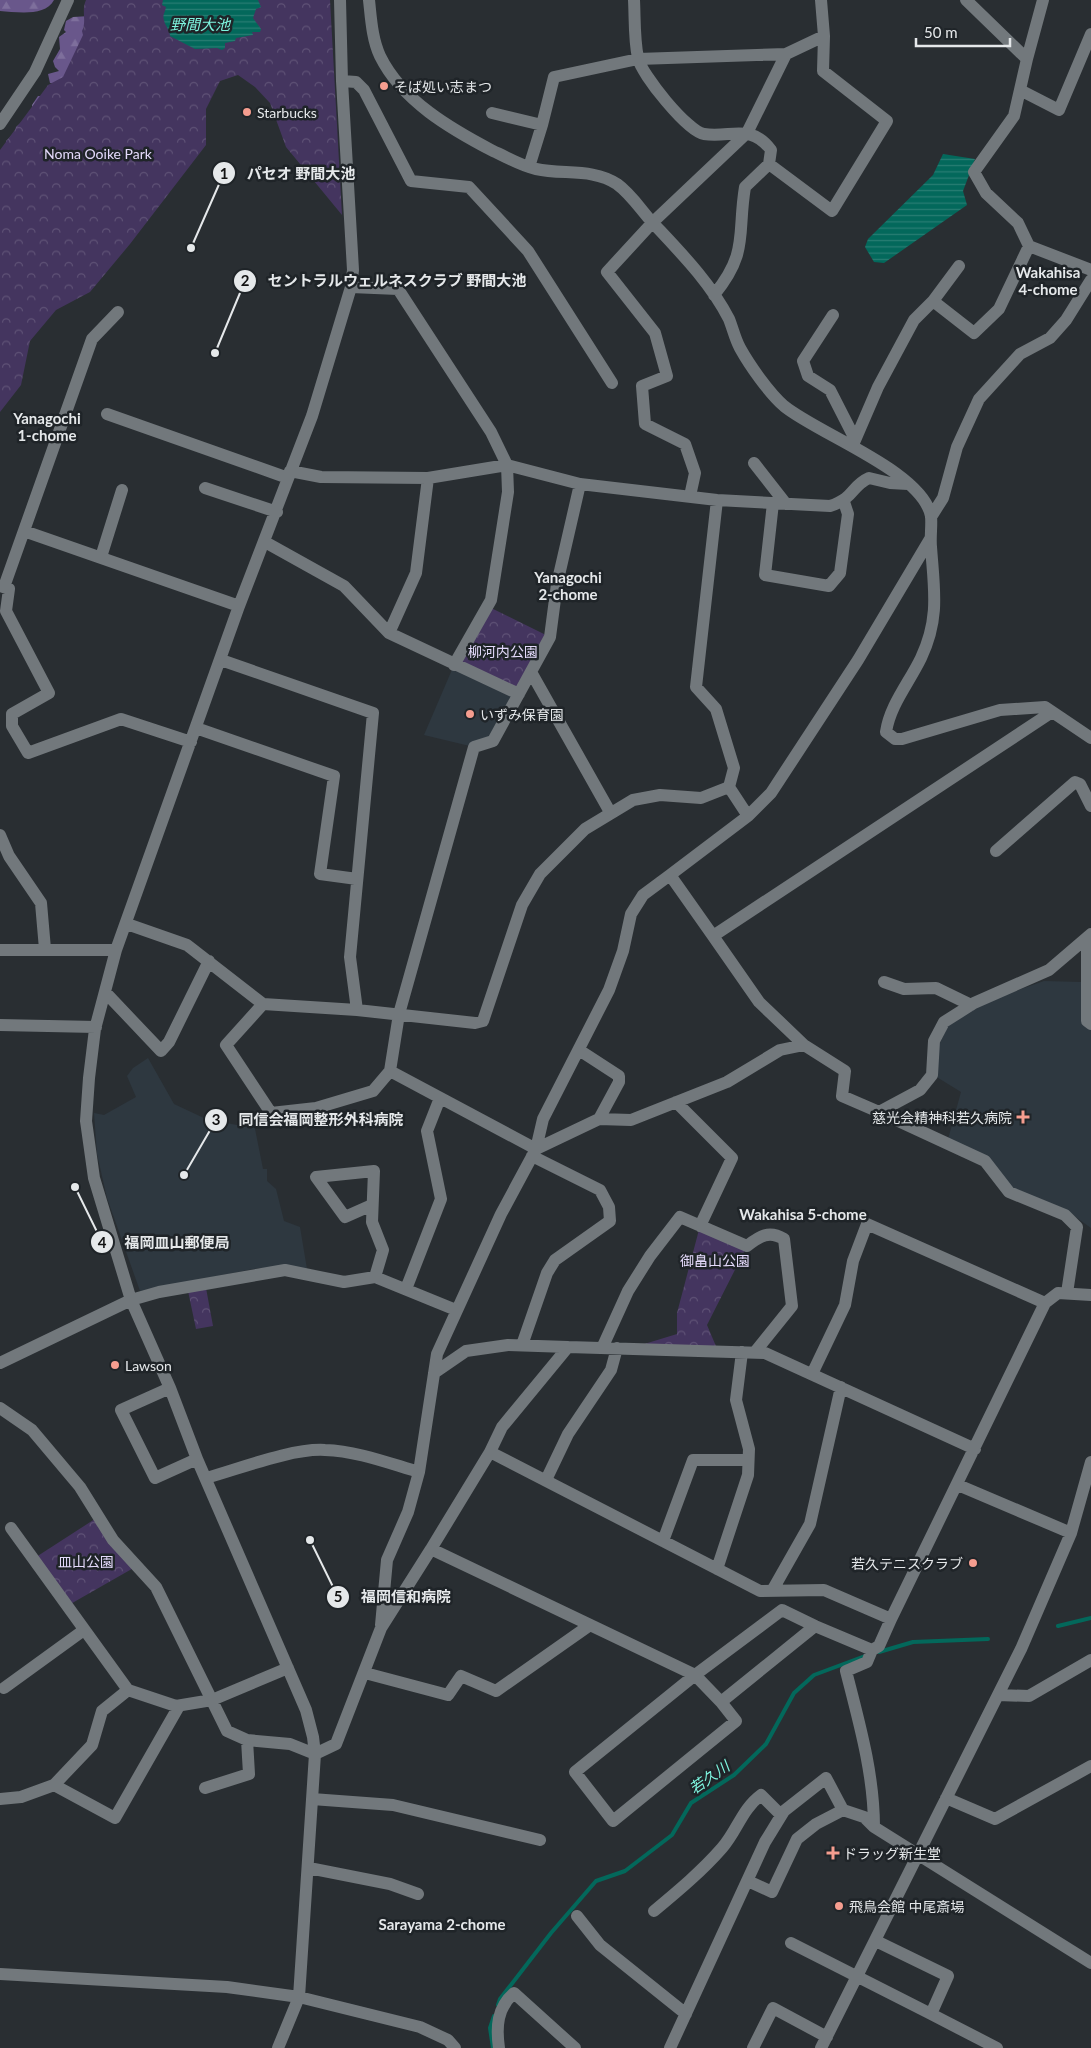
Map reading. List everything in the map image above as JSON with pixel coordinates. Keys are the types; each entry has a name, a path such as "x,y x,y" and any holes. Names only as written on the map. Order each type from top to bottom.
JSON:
{"street":[{"path":"0,124 35,72 68,0"},
{"path":"278,2048 299,1997 309,1868 315,1754 313,1737 306,1710 131,1300 105,1220 88,1144 86,1121 89,1078 96,1027 116,950 127,924 239,606 277,512 289,474 312,416 351,287 353,270 342,81 340,0"},
{"path":"369,0 379,54 392,77 440,120 474,140 529,167 600,177 617,184 682,252 714,295 729,320 739,347 783,405 819,429 854,442 894,472 927,504 931,517 930,539 936,602 932,626 921,659 888,717 886,732 895,739 902,740 1000,710 1046,707 1091,738"},
{"path":"634,0 638,59 652,84 694,130 705,134 747,133 760,138 770,148 769,164 745,187 741,246 730,274 714,295"},
{"path":"769,164 832,211 887,121 823,71 824,36 821,0"},
{"path":"966,0 1027,59"},
{"path":"1043,0 1014,116 974,172 986,193 1018,223 1029,246 1091,270"},
{"path":"1020,90 1060,110 1091,34"},
{"path":"529,167 554,78 638,59 786,54 824,36"},
{"path":"690,496 695,473 685,444 645,424 642,386 667,376 655,333 607,272 653,222 747,133 786,54"},
{"path":"342,81 356,82 364,90 411,180 469,187 528,252 612,383"},
{"path":"492,113 542,125"},
{"path":"932,301 974,333 999,309 1029,246"},
{"path":"854,442 878,387 914,320 932,301 959,266"},
{"path":"931,517 943,498 957,447 979,400 1020,354 1050,338 1066,320 1091,280"},
{"path":"351,287 398,289 491,432 506,465 508,492 491,600 454,665"},
{"path":"118,312 92,339 2,587 9,589 6,611 49,693 12,714 12,726 28,753 121,719 191,742"},
{"path":"833,315 803,361 808,376 830,390 854,442"},
{"path":"107,414 289,474 329,477 428,478 506,465 580,484 717,500 830,506 844,502 854,493 860,482 869,478 890,483 908,484"},
{"path":"754,463 786,504"},
{"path":"389,633 416,573 428,478"},
{"path":"263,1004 226,1045 271,1113 316,1108 373,1091 390,1071 399,1014 474,746 493,741 550,637 557,584 580,484"},
{"path":"206,488 277,512"},
{"path":"101,557 122,490"},
{"path":"717,500 696,687 716,709 734,768 729,788 748,816"},
{"path":"773,503 765,575 829,586 840,573 848,514 844,502"},
{"path":"24,530 239,606"},
{"path":"381,1628 386,1560 408,1512 419,1472 437,1354 501,1214 534,1152 543,1119 610,990 623,950 631,914 643,895 748,816 771,793 858,660 930,539"},
{"path":"265,542 344,586 389,633 519,694"},
{"path":"221,660 373,713 350,957 357,1010"},
{"path":"531,672 610,812"},
{"path":"713,936 1052,712"},
{"path":"196,728 334,776 320,874 357,879"},
{"path":"996,852 1075,782 1080,784 1091,806"},
{"path":"127,924 187,945 209,960 263,1004 357,1010 474,1023 483,1021 522,905 540,874 585,829 610,812 634,800 660,795 701,798 729,788"},
{"path":"0,835 9,856 41,903 45,949"},
{"path":"670,875 759,1002 804,1045 845,1071 842,1096 985,1161 1009,1192 1065,1215 1077,1227 1066,1293"},
{"path":"879,1112 920,1090 932,1075 934,1041 944,1022 971,1005 1049,970 1089,936"},
{"path":"1089,936 1087,1021 1091,1024"},
{"path":"0,950 116,950"},
{"path":"105,992 161,1051 169,1042 209,960"},
{"path":"884,982 904,989 936,988 971,1005"},
{"path":"0,1025 96,1027"},
{"path":"534,1152 599,1119 630,1120 727,1082 780,1050 804,1045"},
{"path":"579,1050 619,1076 619,1082 599,1119"},
{"path":"390,1071 600,1190 609,1207 610,1221 555,1260 546,1273 522,1345"},
{"path":"406,1289 441,1199 427,1131 440,1098"},
{"path":"676,1102 732,1158 700,1226"},
{"path":"372,1205 345,1217 316,1177 374,1172 372,1222 384,1250 375,1277"},
{"path":"603,1346 628,1291 650,1256 680,1217 747,1246 760,1236 775,1234 784,1239 792,1306 775,1330 748,1352 736,1400 748,1449 748,1475 717,1569"},
{"path":"812,1374 846,1305 854,1261 867,1224 1045,1303"},
{"path":"0,1363 131,1300 158,1292 285,1270 344,1282 375,1277 456,1310"},
{"path":"874,1826 874,1810 865,1744 846,1671 869,1656 879,1646 1045,1303 1058,1293 1091,1295"},
{"path":"434,1373 466,1351 522,1345 603,1346 765,1353 975,1449"},
{"path":"0,1408 32,1430 80,1487 113,1540 156,1587 227,1731 247,1740 290,1744 315,1754 336,1744 381,1628 490,1452 502,1427 568,1347"},
{"path":"546,1480 568,1434 611,1370 617,1348"},
{"path":"772,1591 810,1524 841,1387"},
{"path":"170,1388 121,1410 155,1478 197,1458"},
{"path":"206,1478 296,1453 324,1450 350,1453 419,1472"},
{"path":"490,1452 760,1591 824,1590 891,1619"},
{"path":"663,1541 693,1460 748,1460"},
{"path":"753,2048 773,2008 824,2043 1021,1649 1071,1533 1089,1479 1091,1462"},
{"path":"958,1485 1071,1533"},
{"path":"11,1528 128,1690 179,1706 212,1700 288,1668"},
{"path":"431,1549 695,1675 736,1721 613,1821 575,1772 695,1675 782,1610 869,1656"},
{"path":"365,1673 448,1695 461,1676 496,1691 590,1625"},
{"path":"721,1702 814,1626"},
{"path":"4,1688 84,1630"},
{"path":"998,1695 1029,1696 1091,1660"},
{"path":"0,1799 21,1797 54,1785 92,1745 102,1711 128,1690"},
{"path":"54,1785 115,1818 179,1706"},
{"path":"205,1788 249,1774 247,1740"},
{"path":"946,1798 995,1819 1080,1774 1091,1766"},
{"path":"670,2048 765,1842 780,1814 826,1778 843,1810 864,1817 917,1855 942,1868 1089,1958"},
{"path":"654,1911 684,1886 724,1846 751,1802 761,1796 780,1814"},
{"path":"312,1799 393,1805 540,1840"},
{"path":"748,1881 772,1892 797,1839 816,1824 843,1810"},
{"path":"309,1868 390,1884 418,1894"},
{"path":"577,1916 600,1944 686,2014"},
{"path":"876,1941 948,1976 930,2014"},
{"path":"791,1943 997,2048"},
{"path":"0,1974 227,1987 299,1997 414,2025 440,2036 455,2048"},
{"path":"499,2048 496,2029 504,2002 514,1993 575,2048"}],"shaded area":[{"name":"いずみ保育園","path":"454,665 519,694 493,741 474,747 424,735"},
{"name":"慈光会精神科若久病院","path":"1044,981 1081,982 1083,1025 1091,1026 1091,1228 1063,1208 1009,1187 985,1157 947,1143 961,1092 935,1076 939,1045 949,1023 980,1003"},
{"path":"148,1058 174,1104 206,1119 242,1126 254,1124 263,1169 267,1169 267,1181 276,1189 284,1221 300,1227 307,1269 259,1268 140,1291 107,1198 97,1154 94,1113 104,1115 136,1097 127,1076 133,1068"}],"green space":[{"path":"0,0 54,0 44,9 22,12 0,11"},
{"name":"Noma Ooike Park","path":"86,0 330,0 342,215 286,147 270,103 255,87 238,75 220,81 206,109 206,145 130,244 90,292 56,310 30,341 21,385 0,412 0,150 48,85 63,77 83,35"},
{"path":"90,16 91,47 6,146 6,141 15,132 16,127 33,112 32,105 38,96 43,96 55,83 50,83 48,74 59,71 53,61 60,49 59,37 66,32 64,30 66,21 73,17"},
{"name":"柳河内公園","path":"487,606 550,637 519,694 454,665"},
{"name":"御畠山公園","path":"700,1226 747,1246 707,1325 718,1351 641,1345 677,1334 677,1313"},
{"path":"206,1288 213,1326 196,1329 188,1291"},
{"name":"皿山公園","path":"98,1517 137,1566 67,1606 33,1559"}],"water":[{"name":"野間大池","path":"163,0 258,0 261,7 256,9 253,18 261,29 260,32 252,32 253,35 236,38 235,41 225,43 225,48 222,50 217,48 195,49 170,36 163,18 166,7 162,5"},
{"path":"943,154 975,159 963,191 967,205 884,263 874,262 865,247 868,239 933,175"}],"waterway":[{"name":"若久川","path":"1058,1626 1091,1618"},
{"name":"若久川","path":"879,1652 913,1642 988,1639"},
{"name":"若久川","path":"498,2005 500,1999 551,1933 596,1881 625,1871 672,1835 691,1803 734,1775 766,1744 794,1693 814,1675 865,1656"},
{"name":"若久川","path":"493,2048 490,2028 494,2016"}],"place":[{"name":"そば処い志まつ","path":"384,86"},
{"name":"Starbucks","path":"247,112"},
{"name":"パセオ 野間大池","path":"191,248"},
{"name":"セントラルウェルネスクラブ 野間大池","path":"215,353"},
{"name":"いずみ保育園","path":"470,714"},
{"name":"慈光会精神科若久病院","path":"1023,1117"},
{"name":"同信会福岡整形外科病院","path":"184,1175"},
{"name":"福岡皿山郵便局","path":"75,1187"},
{"name":"Lawson","path":"115,1365"},
{"name":"福岡信和病院","path":"310,1540"},
{"name":"若久テニスクラブ","path":"973,1563"},
{"name":"ドラッグ新生堂","path":"833,1853"},
{"name":"飛鳥会館 中尾斎場","path":"839,1906"}],"district":[{"name":"Wakahisa 4-chome","path":"1048,280"},
{"name":"Yanagochi 1-chome","path":"47,426"},
{"name":"Yanagochi 2-chome","path":"568,586"},
{"name":"Wakahisa 5-chome","path":"803,1214"},
{"name":"Sarayama 2-chome","path":"442,1924"}]}
